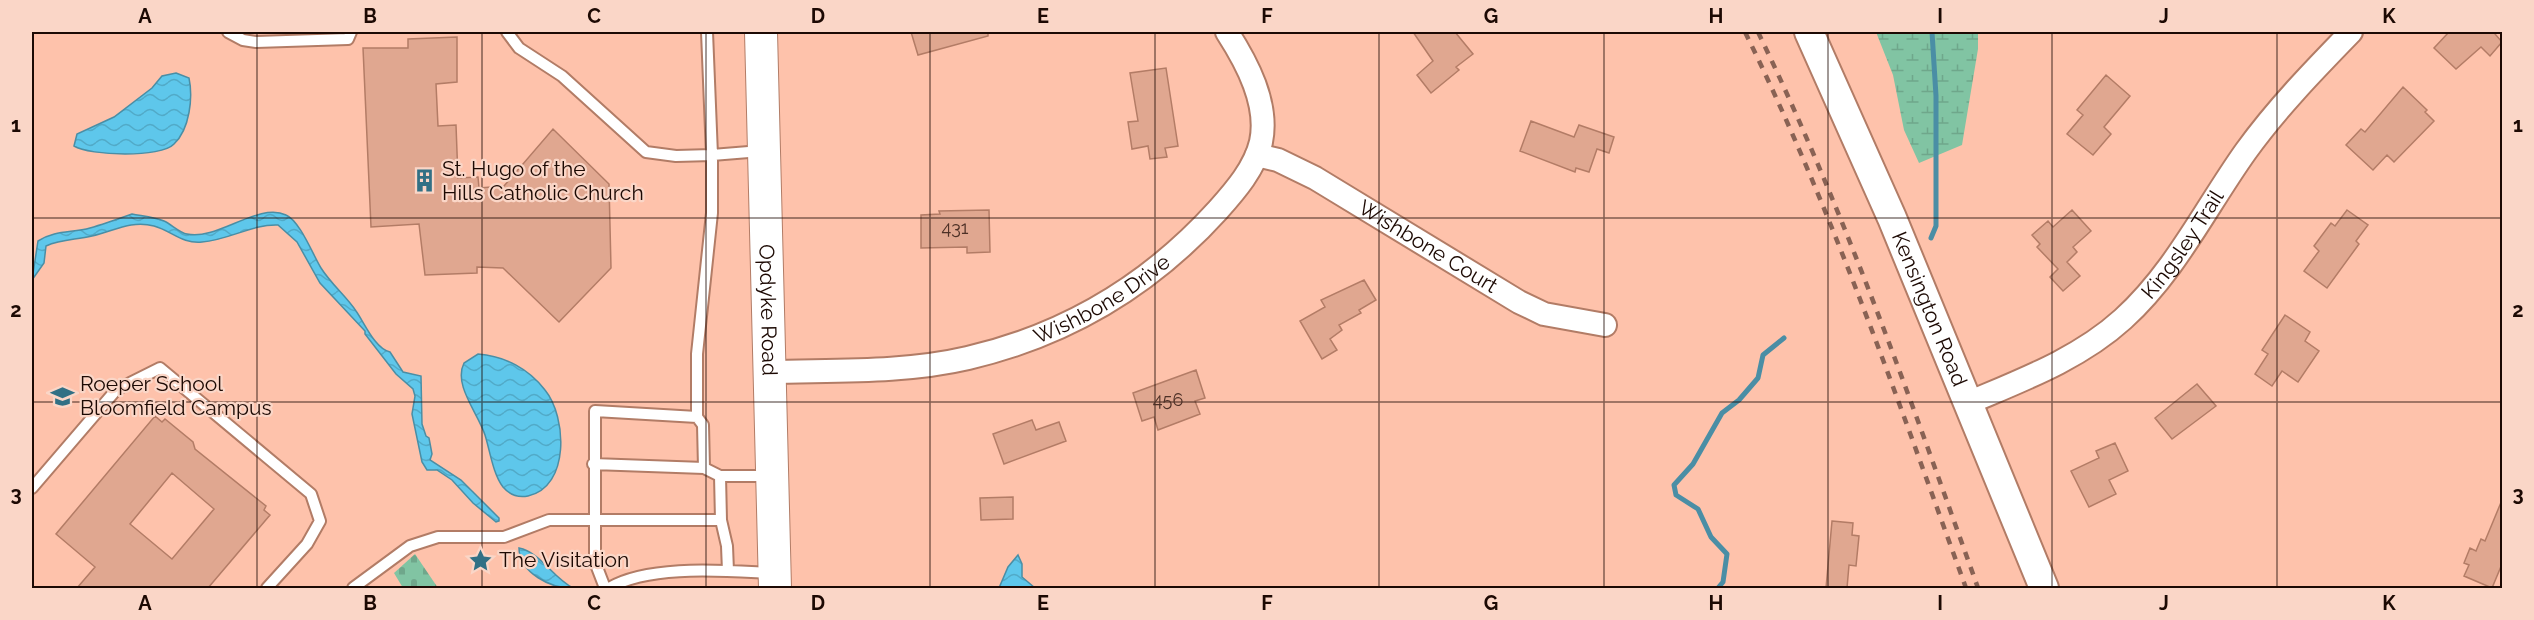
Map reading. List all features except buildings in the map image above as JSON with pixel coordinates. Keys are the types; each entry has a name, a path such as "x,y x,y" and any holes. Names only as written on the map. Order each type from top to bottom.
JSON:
{"main road":[{"name":"Opdyke Road","path":"761,32 775,581"}],"street":[{"name":"Wishbone Drive","path":"770,372 946,363 991,352 1077,320 1130,290 1179,250 1232,195 1257,155 1262,131 1259,100 1245,64 1227,32"},
{"name":"Kensington Road","path":"1809,32 1854,128 2044,588"},
{"name":"Kingsley Trail","path":"1968,403 2050,367 2100,338 2122,320 2164,274 2259,134 2351,32"},
{"name":"Wishbone Court","path":"1257,155 1278,160 1315,178 1519,302 1544,314 1605,325"}],"lane":[{"path":"228,32 243,40 256,42 348,39 351,32"},
{"path":"507,32 519,48 562,76 646,152 676,156 764,151"},
{"path":"704,468 703,425 697,417 697,354 711,224 712,155 707,32"},
{"path":"32,488 116,390 159,368 311,494 320,521 308,544 267,588"},
{"path":"697,417 595,411 593,464 595,562 607,588 642,576 728,571 775,581"},
{"path":"593,464 704,468 720,476 772,476"},
{"path":"720,476 721,520 727,546 728,571"},
{"path":"353,588 410,546 429,539 456,536 504,537 549,520 721,520"}],"green space":[{"path":"1876,32 1978,32 1978,49 1962,145 1919,163 1904,130 1893,75"},
{"path":"415,554 438,588 403,588 394,573"}],"water":[{"path":"176,73 189,78 191,94 187,122 174,144 167,149 155,152 125,154 95,152 74,146 77,134 114,117 152,88 162,76"},
{"path":"275,212 291,218 301,231 325,274 352,306 379,346 390,352 403,372 421,376 422,424 429,438 432,454 430,460 461,480 499,518 499,521 496,522 473,503 452,480 437,470 427,470 422,462 412,414 415,396 413,389 396,374 365,331 320,283 297,242 278,225 259,227 212,241 195,242 154,226 130,225 46,246 44,263 32,280 38,241 44,237 90,228 132,214 167,222 184,233 199,235 263,213"},
{"path":"478,354 507,361 532,376 545,390 558,417 560,450 558,466 542,490 528,496 517,496 511,493 500,482 482,426 464,390 461,372 464,363"},
{"path":"519,548 527,550 573,588 556,586 538,578 524,565"},
{"path":"1018,555 1022,564 1022,577 1035,588 999,588 1008,567"}],"waterway":[{"path":"1931,238 1936,226 1936,96 1932,32"},
{"path":"1718,588 1723,582 1727,554 1711,537 1698,509 1676,495 1674,485 1693,464 1722,413 1739,400 1758,378 1763,355 1784,338"}],"railway":[{"path":"1745,32 1836,237 1966,588"},
{"path":"1758,32 1820,169 1876,307 1978,588"}],"place":[{"name":"St. Hugo of the Hills Catholic Church","path":"424,181"},
{"name":"Roeper School Bloomfield Campus","path":"62,396"},
{"name":"The Visitation","path":"481,560"}]}
